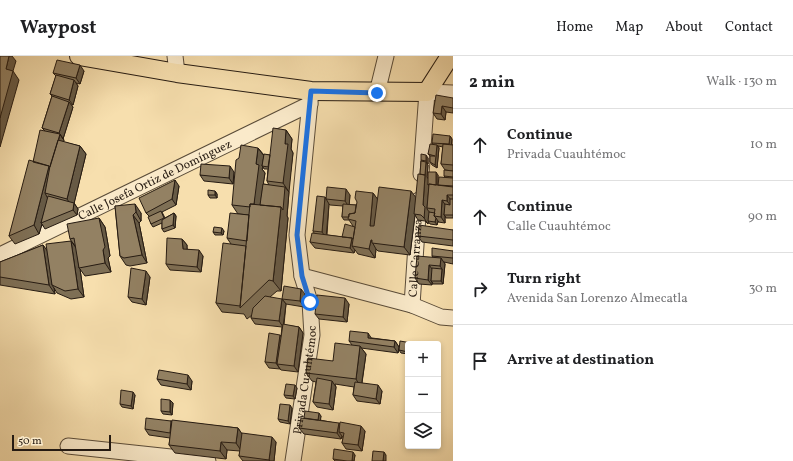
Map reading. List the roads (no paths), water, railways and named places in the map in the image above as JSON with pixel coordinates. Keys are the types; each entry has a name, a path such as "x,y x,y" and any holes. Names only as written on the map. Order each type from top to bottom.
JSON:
{"main road":[{"path":"79,56 176,65 310,98 377,93 427,92 450,56"}],"street":[{"path":"377,93 386,56"},
{"path":"427,92 453,93"},
{"name":"Calle Carranza","path":"412,305 427,92"},
{"name":"Calle Josefa Ortiz de Domínguez","path":"0,255 310,98"},
{"name":"Privada Cuauhtémoc","path":"293,461 312,335 310,302 302,276 297,235 310,98"},
{"name":"Calle Carranza","path":"302,276 412,305 441,317 453,318"},
{"path":"68,446 208,461"}]}
